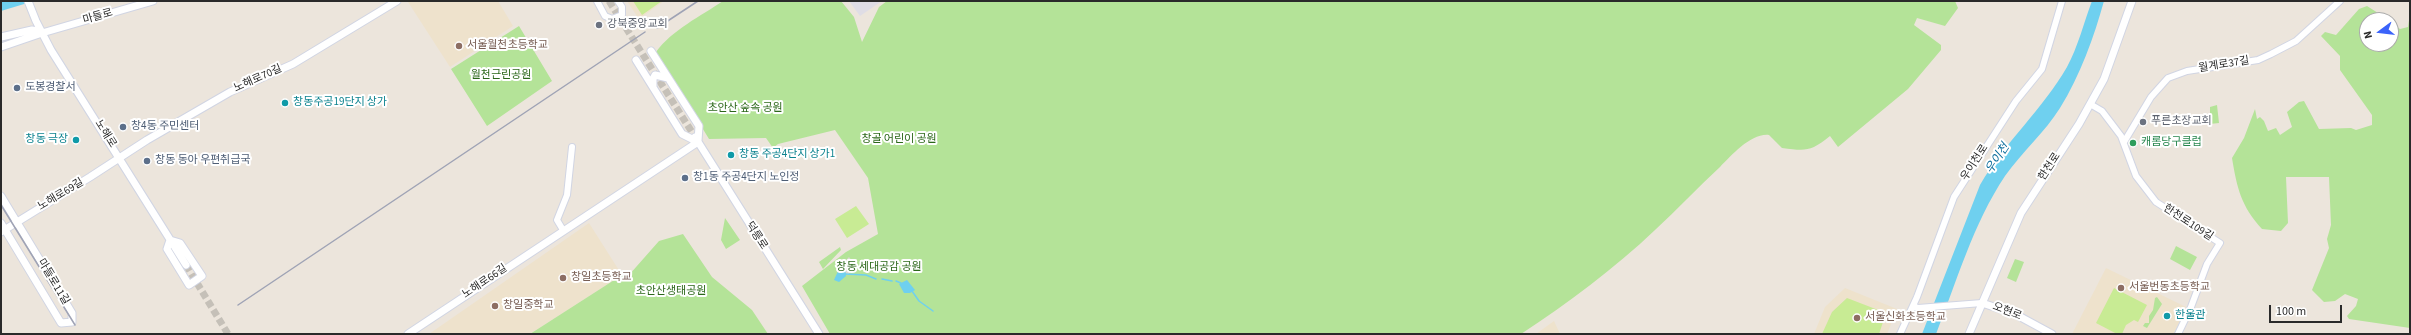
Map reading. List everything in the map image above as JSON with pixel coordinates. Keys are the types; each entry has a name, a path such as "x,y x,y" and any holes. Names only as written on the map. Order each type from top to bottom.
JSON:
{"main road":[{"name":"노해로","path":"28,1 42,32 186,266"},
{"name":"마들로","path":"1,47 42,32 153,1"},
{"name":"노해로70길","path":"119,158 146,140 230,92 293,64 397,1"},
{"name":"한천로","path":"1969,334 2021,213 2090,104 2113,59 2132,1"},
{"name":"마들로","path":"1,37 32,30 42,32"},
{"path":"636,60 682,134 697,139 699,126 651,51"},
{"path":"653,87 652,79 655,75 668,78"},
{"name":"노해로66길","path":"410,334 697,139"},
{"name":"덕릉로","path":"697,139 819,334"},
{"name":"노해로69길","path":"2,228 17,222 119,158"},
{"name":"마들로11길","path":"1,196 72,313 72,322 61,323 2,228"},
{"path":"170,240 180,243 202,276 189,285 167,249 170,240"},
{"name":"오현로","path":"1982,303 2015,314 2052,334"}],"street":[{"path":"597,1 605,16 612,19 622,15 622,7 618,1"},
{"name":"우이천로","path":"1900,334 1913,306 1954,197 2016,101 2042,69 2062,1"},
{"name":"월계로37길","path":"2124,142 2151,97 2168,78 2187,71 2258,60 2296,41 2340,1"},
{"name":"한천로109길","path":"2090,104 2102,111 2124,142 2136,176 2156,202 2220,243 2208,264 2191,307 2178,334"},
{"path":"563,230 557,220 567,195 572,147"},
{"path":"1913,306 1918,308 1982,303"}],"shaded area":[{"name":"서울월천초등학교","path":"498,1 513,26 450,67 408,2"},
{"path":"627,1 664,1 639,19"},
{"path":"849,1 882,1 860,16"},
{"name":"창일초등학교","path":"589,223 622,275 530,334 429,334"},
{"path":"849,257 855,265 848,275 839,268"},
{"name":"서울번동초등학교","path":"2106,268 2186,307 2174,334 2072,334"},
{"name":"서울신화초등학교","path":"1845,288 1897,309 1887,334 1814,334 1825,307"},
{"path":"1554,321 1560,334 1536,334"}],"green space":[{"path":"633,1 662,1 642,15"},
{"path":"723,1 841,1 854,17 862,42 879,7 887,1 1955,1 1958,8 1945,26 1917,18 1914,25 1941,45 1941,50 1908,89 1838,147 1830,136 1812,148 1802,150 1782,148 1769,135 1755,137 1736,151 1663,222 1607,272 1573,298 1521,334 830,334 802,286 846,252 878,234 868,178 835,130 778,144 773,148 766,138 709,139 656,52 678,30"},
{"path":"2367,6 2376,12 2359,12 2359,52 2399,52 2399,28 2408,27 2410,13 2410,328 2349,319 2347,316 2356,306 2358,299 2345,294 2335,301 2324,302 2312,290 2329,248 2327,239 2331,225 2329,177 2286,177 2288,223 2281,231 2262,229 2249,212 2241,196 2232,158 2244,138 2255,109 2257,119 2260,117 2264,121 2268,131 2276,128 2280,135 2292,127 2287,112 2299,102 2304,101 2319,129 2351,128 2356,130 2372,125 2372,115 2340,70 2340,56 2321,36 2325,32 2336,35 2359,9"},
{"name":"월천근린공원","path":"519,26 552,81 487,126 451,69"},
{"path":"2217,105 2219,123 2210,124 2210,107"},
{"path":"856,206 869,224 847,238 835,219"},
{"path":"725,218 740,240 726,249 721,240"},
{"name":"초안산생태공원","path":"683,234 712,277 752,310 768,334 530,334 622,275 629,275 659,241"},
{"path":"2176,246 2197,257 2190,270 2170,259"},
{"path":"840,247 841,250 823,269 819,262"},
{"path":"2015,259 2024,262 2016,282 2007,278"},
{"path":"2114,288 2147,305 2138,322 2134,320 2126,325 2122,334 2117,334 2096,323"},
{"path":"2157,297 2162,304 2147,328 2143,326 2145,323 2149,323 2149,316 2153,310 2155,298"},
{"name":"서울신화초등학교","path":"1847,298 1886,313 1879,334 1822,334 1832,312"}],"water":[{"path":"1,1 34,1 1,11"},
{"name":"우이천","path":"2092,1 2104,1 2091,42 2074,83 2054,117 2012,167 1994,194 1966,253 1936,334 1922,334 1980,185 2001,154 2047,97 2067,67 2078,43"},
{"path":"845,268 846,276 839,282 834,280 839,269"},
{"path":"907,280 915,290 910,293 904,293 899,284"}],"waterway":[{"path":"845,274 866,275 876,279"},
{"path":"882,279 892,281"},
{"path":"896,281 901,283"},
{"path":"912,291 919,301 933,311"}],"tunnel":[{"path":"609,1 695,137"},
{"path":"186,265 228,334"}],"railway":[{"path":"657,28 698,1"},
{"path":"238,305 645,32"},
{"path":"1,205 75,325"}],"place":[{"name":"강북중앙교회","path":"599,25"},
{"name":"서울월천초등학교","path":"459,46"},
{"name":"도봉경찰서","path":"17,88"},
{"name":"창동주공19단지 상가","path":"285,103"},
{"name":"푸른초장교회","path":"2143,122"},
{"name":"창4동 주민센터","path":"123,127"},
{"name":"창동 극장","path":"76,140"},
{"name":"캐롬당구클럽","path":"2133,143"},
{"name":"창동 주공4단지 상가1","path":"731,155"},
{"name":"창동 동아 우편취급국","path":"147,161"},
{"name":"창1동 주공4단지 노인정","path":"685,178"},
{"name":"창일초등학교","path":"563,278"},
{"name":"서울번동초등학교","path":"2121,288"},
{"name":"창일중학교","path":"495,306"},
{"name":"한울관","path":"2167,316"},
{"name":"서울신화초등학교","path":"1857,318"}],"park label":[{"name":"초안산 숲속 공원","path":"745,109"},
{"name":"창골 어린이 공원","path":"899,140"},
{"name":"창동 세대공감 공원","path":"879,268"}]}
